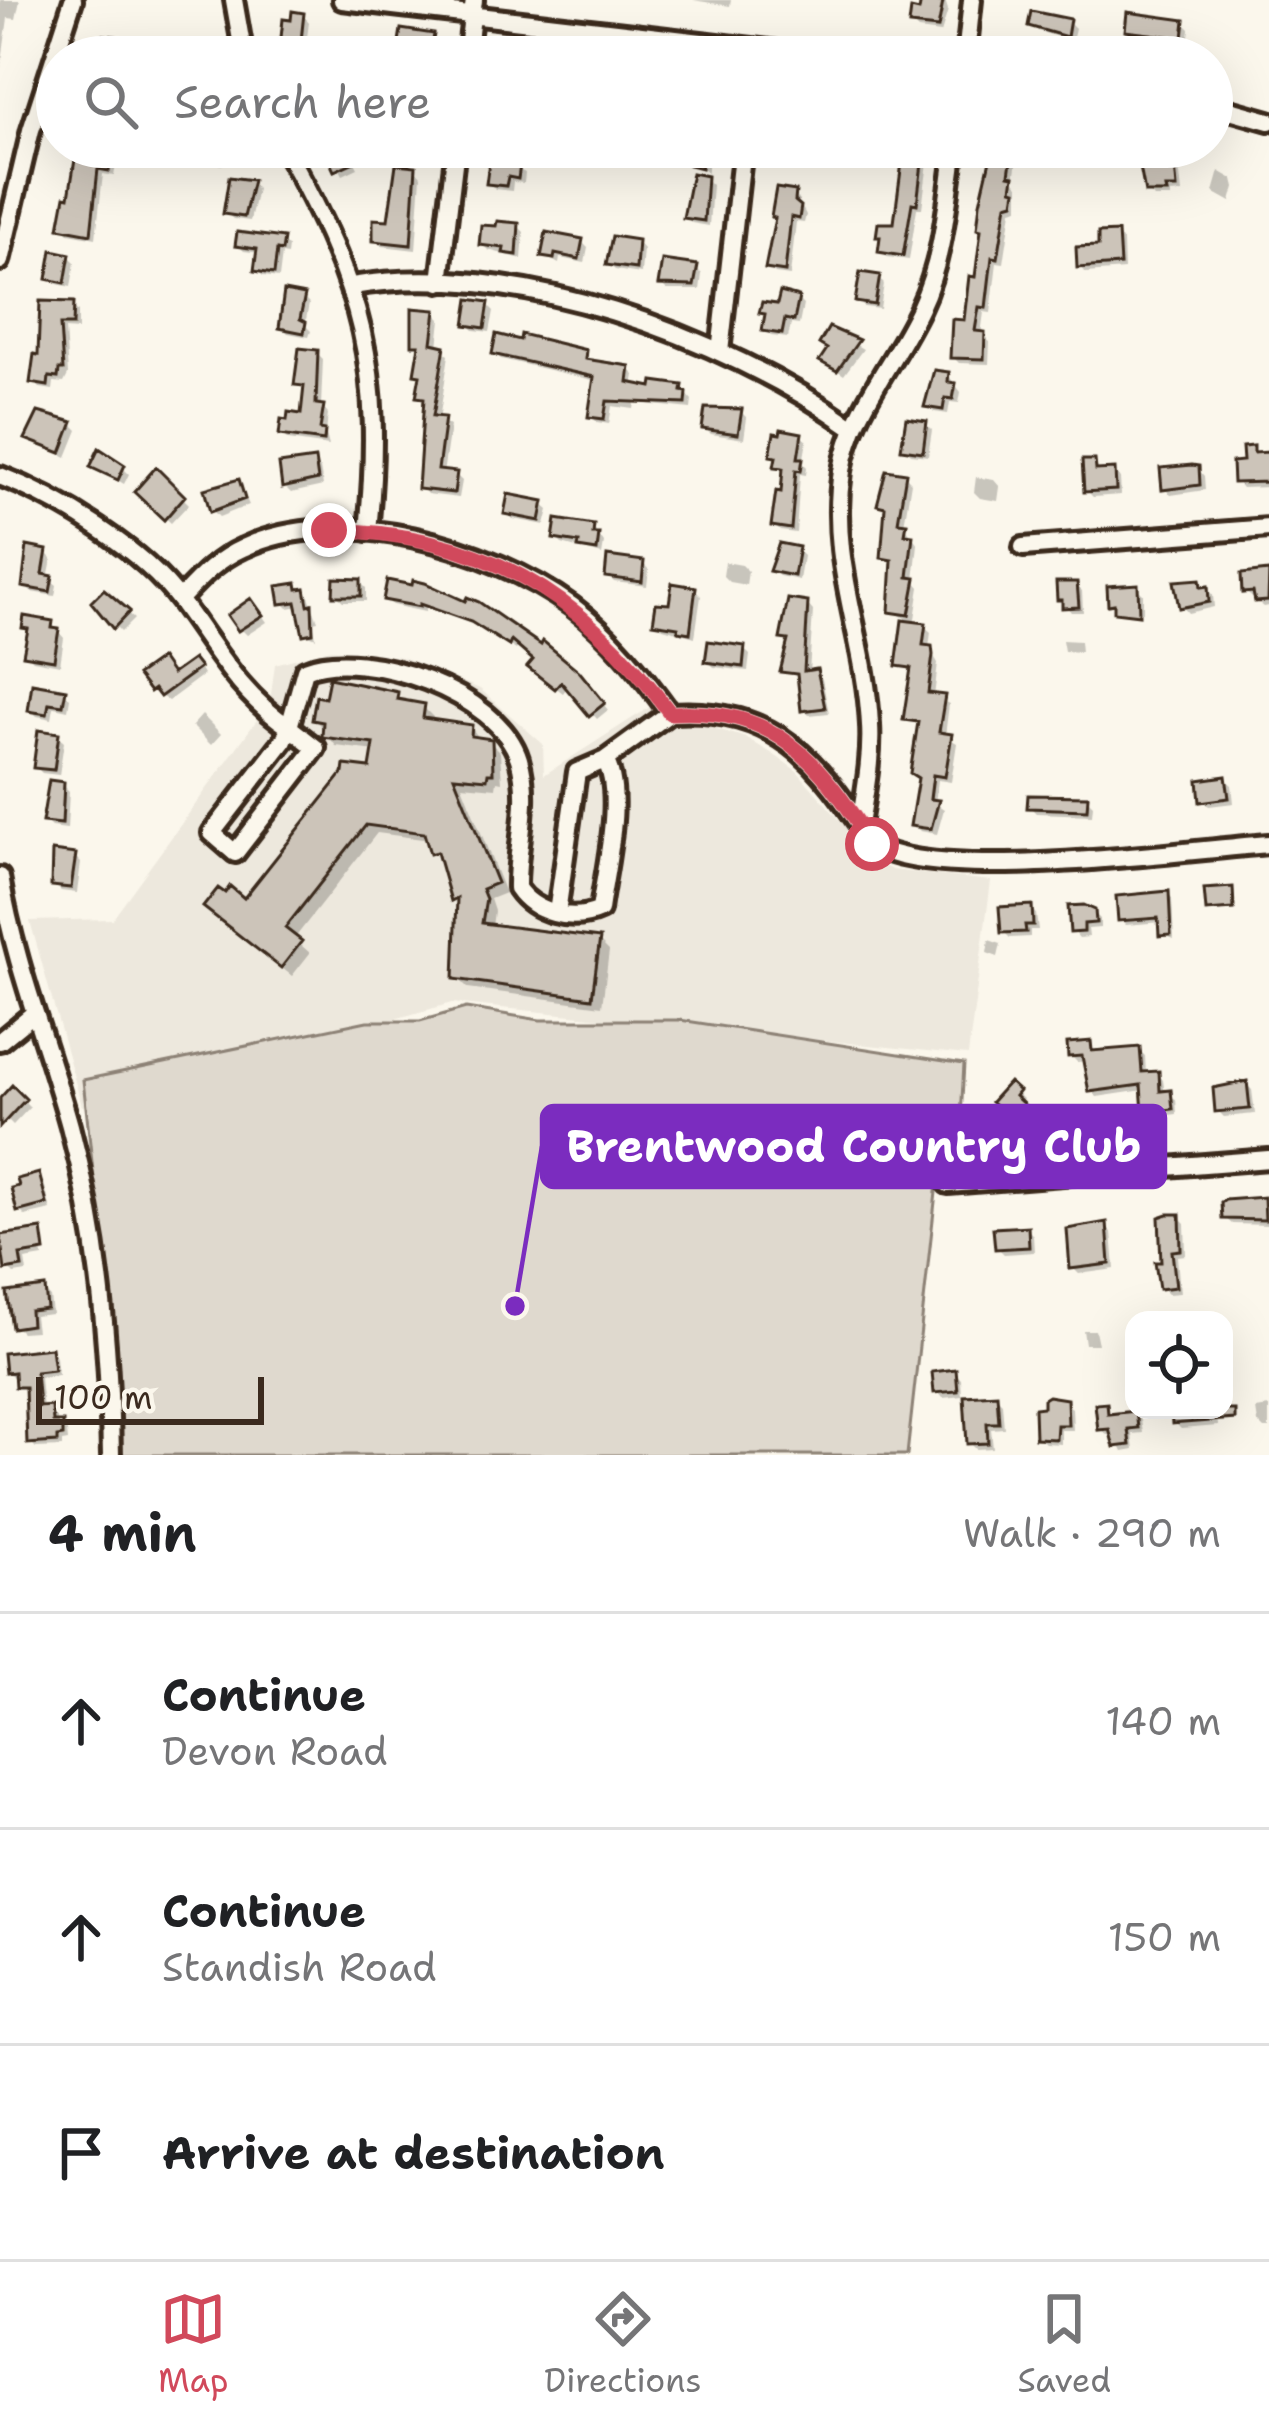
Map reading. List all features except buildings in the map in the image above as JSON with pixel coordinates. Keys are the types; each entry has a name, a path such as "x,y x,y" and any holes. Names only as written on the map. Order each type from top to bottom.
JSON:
{"street":[{"path":"61,36 73,0"},
{"path":"234,0 240,36"},
{"path":"342,0 473,8 652,36"},
{"path":"968,36 972,0"},
{"path":"1233,111 1269,121"},
{"path":"0,261 36,115"},
{"path":"295,168 352,286 370,369 374,415 368,531"},
{"path":"440,282 454,168"},
{"path":"721,352 741,168"},
{"path":"860,825 871,727 840,568 842,472 852,427 921,307 938,263 952,168"},
{"path":"352,286 440,282 533,293 586,305 721,352 814,400 852,427"},
{"path":"0,476 97,526 180,599 209,644 262,709 289,727 316,748 235,853 212,833 284,740 289,727 305,670 316,665 394,671 429,680 495,719 518,756 524,792 517,888 525,901 545,912 589,915 600,910 614,794 613,772 605,760"},
{"path":"1023,547 1269,528"},
{"path":"180,599 215,563 246,546 306,533 368,531 448,544 485,557 574,607 630,660 670,713"},
{"path":"557,913 577,772 605,760 670,713 724,713 778,734 804,752 872,844 886,854 987,865 1269,844"},
{"path":"1,887 33,1013 70,1127 96,1251 105,1319 111,1455"},
{"path":"0,1041 33,1013"},
{"path":"948,1184 1269,1159"}],"shaded area":[{"path":"331,649 402,657 480,689 543,744 544,775 653,705 675,725 685,719 746,738 773,754 797,771 877,863 892,870 991,881 968,1055 452,1003 82,1106 30,921 112,919 270,702 275,664"},
{"path":"466,1008 540,1020 680,1020 964,1064 959,1153 940,1156 907,1455 118,1455 117,1390 83,1080 367,1021 420,1021"}],"place":[{"name":"Brentwood Country Club","path":"515,1306"}],"route":[{"path":"329,530 406,535 448,544 540,585 604,634 670,713 724,713 755,722 804,752 872,844"}]}
